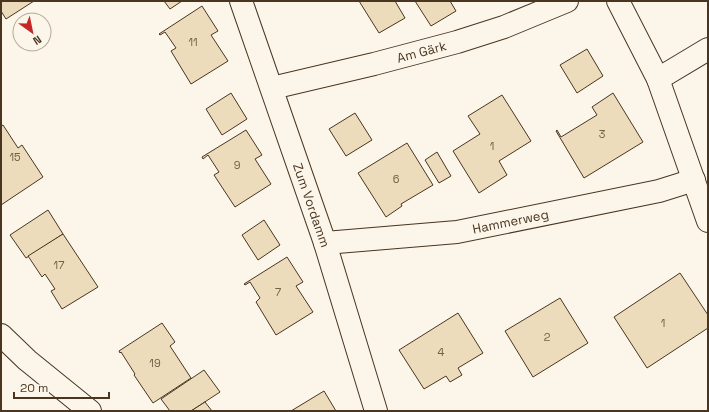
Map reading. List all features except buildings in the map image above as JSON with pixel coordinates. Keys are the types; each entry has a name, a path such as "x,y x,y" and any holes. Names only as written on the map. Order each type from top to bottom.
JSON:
{"street":[{"name":"Zum Vordamm","path":"241,1 325,244 376,411"},
{"name":"Am Gärk","path":"272,88 374,64 457,42 504,27 567,1"},
{"path":"618,1 658,79 708,221"},
{"path":"658,79 708,49"},
{"name":"Hammerweg","path":"325,244 457,232 659,191 694,180"},
{"path":"1,335 27,360 90,411"}]}
